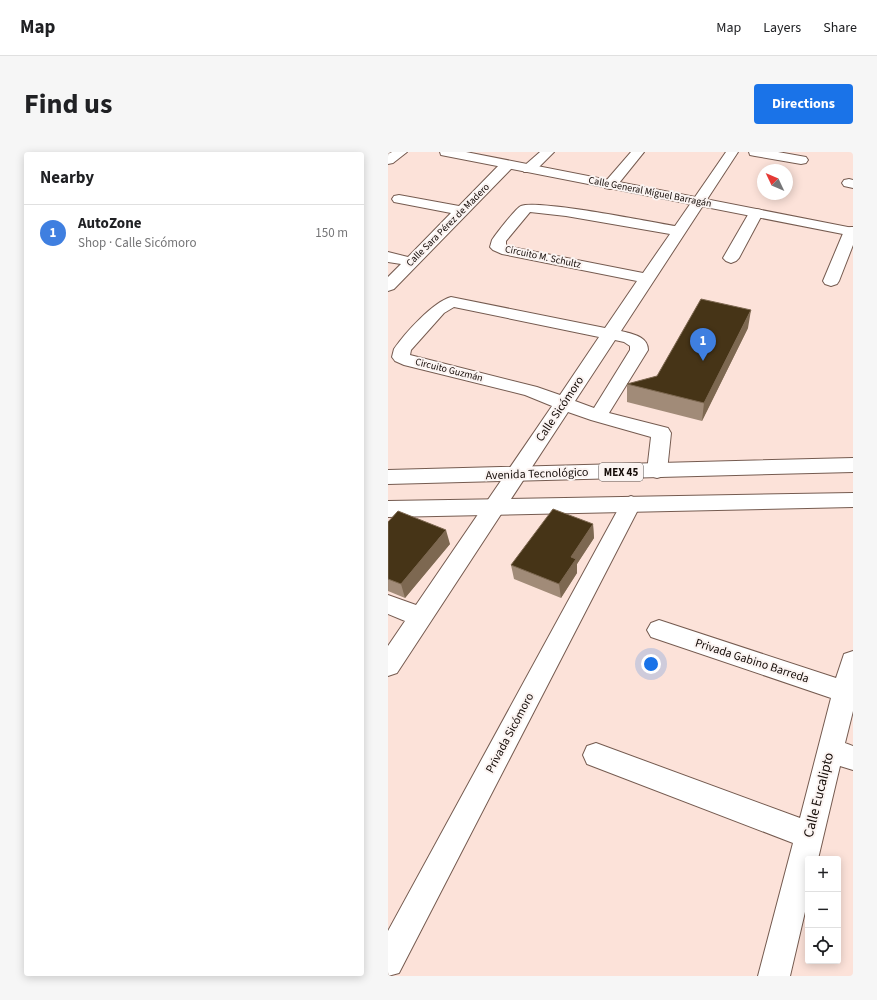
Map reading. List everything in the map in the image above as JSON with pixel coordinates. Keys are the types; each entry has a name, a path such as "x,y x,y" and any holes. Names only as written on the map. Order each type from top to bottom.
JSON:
{"street":[{"path":"388,160 401,152"},
{"name":"Calle General Miguel Barragán","path":"452,152 507,165 852,231"},
{"path":"530,169 548,152"},
{"path":"610,185 638,152"},
{"name":"Calle Sicómoro","path":"388,666 493,507 565,404 610,333 732,152"},
{"path":"755,152 801,160"},
{"name":"Calle Sara Pérez de Madero","path":"388,286 507,165"},
{"path":"399,199 462,211"},
{"name":"Circuito M. Schultz","path":"647,278 507,251 498,247 497,244 525,209 530,208 566,212 679,231"},
{"path":"731,258 756,213"},
{"path":"831,282 852,231"},
{"path":"388,257 411,262"},
{"name":"Circuito Guzmán","path":"565,404 531,391 404,359 401,355 403,349 438,310 451,302 610,333"},
{"path":"598,416 639,350 638,344 635,341 610,333"},
{"path":"565,404 598,416 661,433 656,471"},
{"name":"Avenida Tecnológico","path":"388,477 515,475 853,465"},
{"path":"388,509 853,500"},
{"name":"Privada Sicómoro","path":"388,962 632,504"},
{"path":"388,604 420,617"},
{"name":"Privada Gabino Barreda","path":"659,630 845,692"},
{"name":"Calle Eucalipto","path":"774,976 809,835 842,754 845,692 853,661"},
{"path":"596,755 809,835"}],"building":[{"path":"701,299 751,310 704,403 627,384 657,376"},
{"path":"553,509 593,524 571,557 576,559 559,584 511,565"},
{"path":"398,511 446,530 401,584 388,579 388,522"}],"place":[{"name":"AutoZone","path":"703,361"}]}
